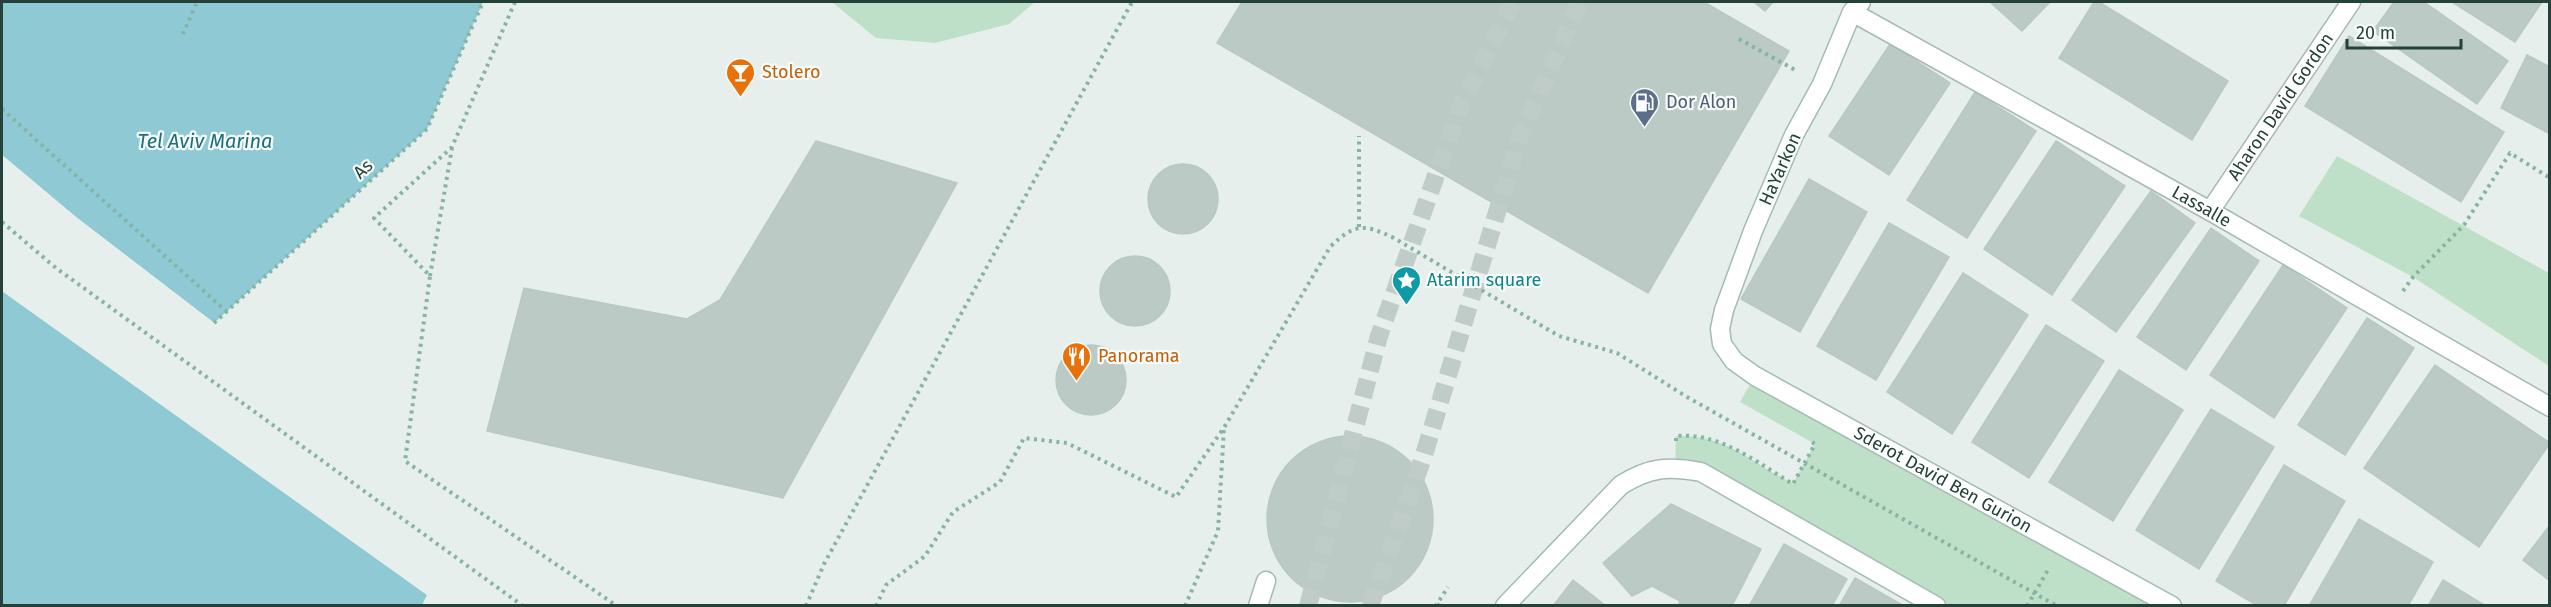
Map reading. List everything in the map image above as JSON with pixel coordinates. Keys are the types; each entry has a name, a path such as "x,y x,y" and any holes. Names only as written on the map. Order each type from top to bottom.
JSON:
{"street":[{"name":"Aharon David Gordon","path":"2210,211 2351,2"},
{"name":"Lassalle","path":"1856,7 2550,407"},
{"name":"HaYarkon","path":"1722,344 1720,329 1724,310 1753,231 1794,135 1822,84 1856,7"},
{"name":"Sderot David Ben Gurion","path":"1722,344 1734,362 1755,376 2172,606"},
{"path":"1505,606 1621,485 1640,473 1675,467 1701,472 1936,606"},
{"path":"1258,606 1266,581"}],"path":[{"path":"183,34 197,2"},
{"name":"As","path":"214,323 426,129 483,2"},
{"path":"515,2 452,147 430,276 405,460 617,606"},
{"path":"806,606 824,564 1132,2"},
{"path":"1739,39 1822,84"},
{"path":"2,109 227,312"},
{"path":"1359,136 1359,227"},
{"path":"430,276 374,218 452,147"},
{"path":"2386,313 2413,277 2464,225 2510,153 2550,178"},
{"path":"2,222 56,268 523,606"},
{"path":"876,606 886,585 925,556 953,512 1000,482 1024,438 1066,443 1176,497 1225,426 1330,247 1344,233 1359,227 1382,232 1394,238 1559,336 1617,353 1687,397 2057,606"},
{"path":"1185,606 1218,531 1225,426"},
{"path":"1675,467 1676,436 1693,435 1720,441 1793,484 1815,444"},
{"path":"2027,606 2062,545"},
{"path":"1439,606 1437,604 1448,587"}],"green space":[{"path":"832,2 1035,2 1009,24 935,43 876,38"},
{"path":"2337,156 2549,273 2549,366 2413,277 2299,216"},
{"path":"1755,376 2173,605 1943,605 1675,467 1676,436 1694,437 1710,440 1738,451 1793,483 1815,444 1740,402"}],"water":[{"name":"Tel Aviv Marina","path":"2,2 483,2 427,129 214,323 76,217 2,155"},
{"path":"2,291 427,595 422,605 2,605"}],"pier":[{"path":"2,155 76,217 217,325 212,326 74,219 2,159"},
{"path":"2,288 429,593 430,597 2,291"}],"building":[{"path":"1242,2 1704,2 1789,51 1648,293 1217,43"},
{"path":"1754,2 1773,2 1765,11"},
{"path":"1990,2 2050,2 2022,31"},
{"path":"2094,2 2099,2 2228,81 2192,140 2059,58"},
{"path":"2394,2 2424,2 2508,61 2477,104 2373,31"},
{"path":"2452,2 2542,2 2515,42"},
{"path":"2349,36 2504,132 2461,202 2305,106"},
{"path":"1890,44 1950,83 1889,175 1829,136"},
{"path":"2527,55 2550,67 2550,134 2501,108"},
{"path":"1975,92 2036,131 1967,238 1907,200"},
{"path":"816,141 957,183 783,498 487,431 524,288 687,319 720,300"},
{"path":"2056,141 2125,186 2052,295 1984,249"},
{"path":"1183,164 1196,167 1208,174 1215,186 1218,199 1215,212 1208,224 1196,231 1183,234 1170,231 1158,224 1151,212 1148,199 1151,186 1158,174 1170,167"},
{"path":"1809,179 1867,212 1800,332 1741,299"},
{"path":"2151,191 2195,223 2116,332 2072,300"},
{"path":"1889,223 1949,257 1876,380 1817,346"},
{"path":"2211,228 2259,261 2186,370 2137,337"},
{"path":"1135,256 1148,259 1160,266 1167,278 1170,291 1167,304 1160,316 1148,323 1135,326 1122,323 1110,316 1103,304 1100,291 1103,278 1110,266 1122,259"},
{"path":"2283,265 2347,308 2274,418 2210,375"},
{"path":"1963,273 2028,315 1952,434 1887,392"},
{"path":"2367,318 2414,348 2345,455 2298,425"},
{"path":"2046,325 2104,361 2029,478 1972,442"},
{"path":"1091,345 1104,348 1116,355 1123,367 1126,380 1123,393 1116,405 1104,412 1091,415 1078,412 1066,405 1059,393 1056,380 1059,367 1066,355 1078,348"},
{"path":"2435,365 2550,443 2479,547 2364,468"},
{"path":"2119,370 2183,410 2113,521 2049,482"},
{"path":"2211,409 2274,447 2199,569 2136,530"},
{"path":"1350,436 1366,437 1382,442 1409,460 1427,487 1432,503 1432,535 1427,551 1409,578 1382,596 1366,601 1350,602 1334,601 1318,596 1291,578 1273,551 1268,535 1267,519 1268,503 1273,487 1291,460 1318,442 1334,437"},
{"path":"2284,465 2345,501 2284,606 2258,606 2216,581"},
{"path":"1671,504 1761,549 1732,606 1678,606 1680,601 1652,586 1632,596 1603,563"},
{"path":"2359,519 2433,562 2408,606 2309,606"},
{"path":"2550,525 2550,581 2523,560"},
{"path":"1784,544 1847,579 1832,606 1749,606"},
{"path":"1855,578 1904,606 1839,606"},
{"path":"1573,580 1606,606 1553,606"},
{"path":"2443,580 2486,606 2428,606"}],"tunnel":[{"path":"1308,606 1379,336 1462,102 1513,2"},
{"path":"1370,606 1424,455 1519,139 1580,2"}],"place":[{"name":"Stolero","path":"741,98"},
{"name":"Dor Alon","path":"1645,128"},
{"name":"Atarim square","path":"1406,306"},
{"name":"Panorama","path":"1077,382"}]}
